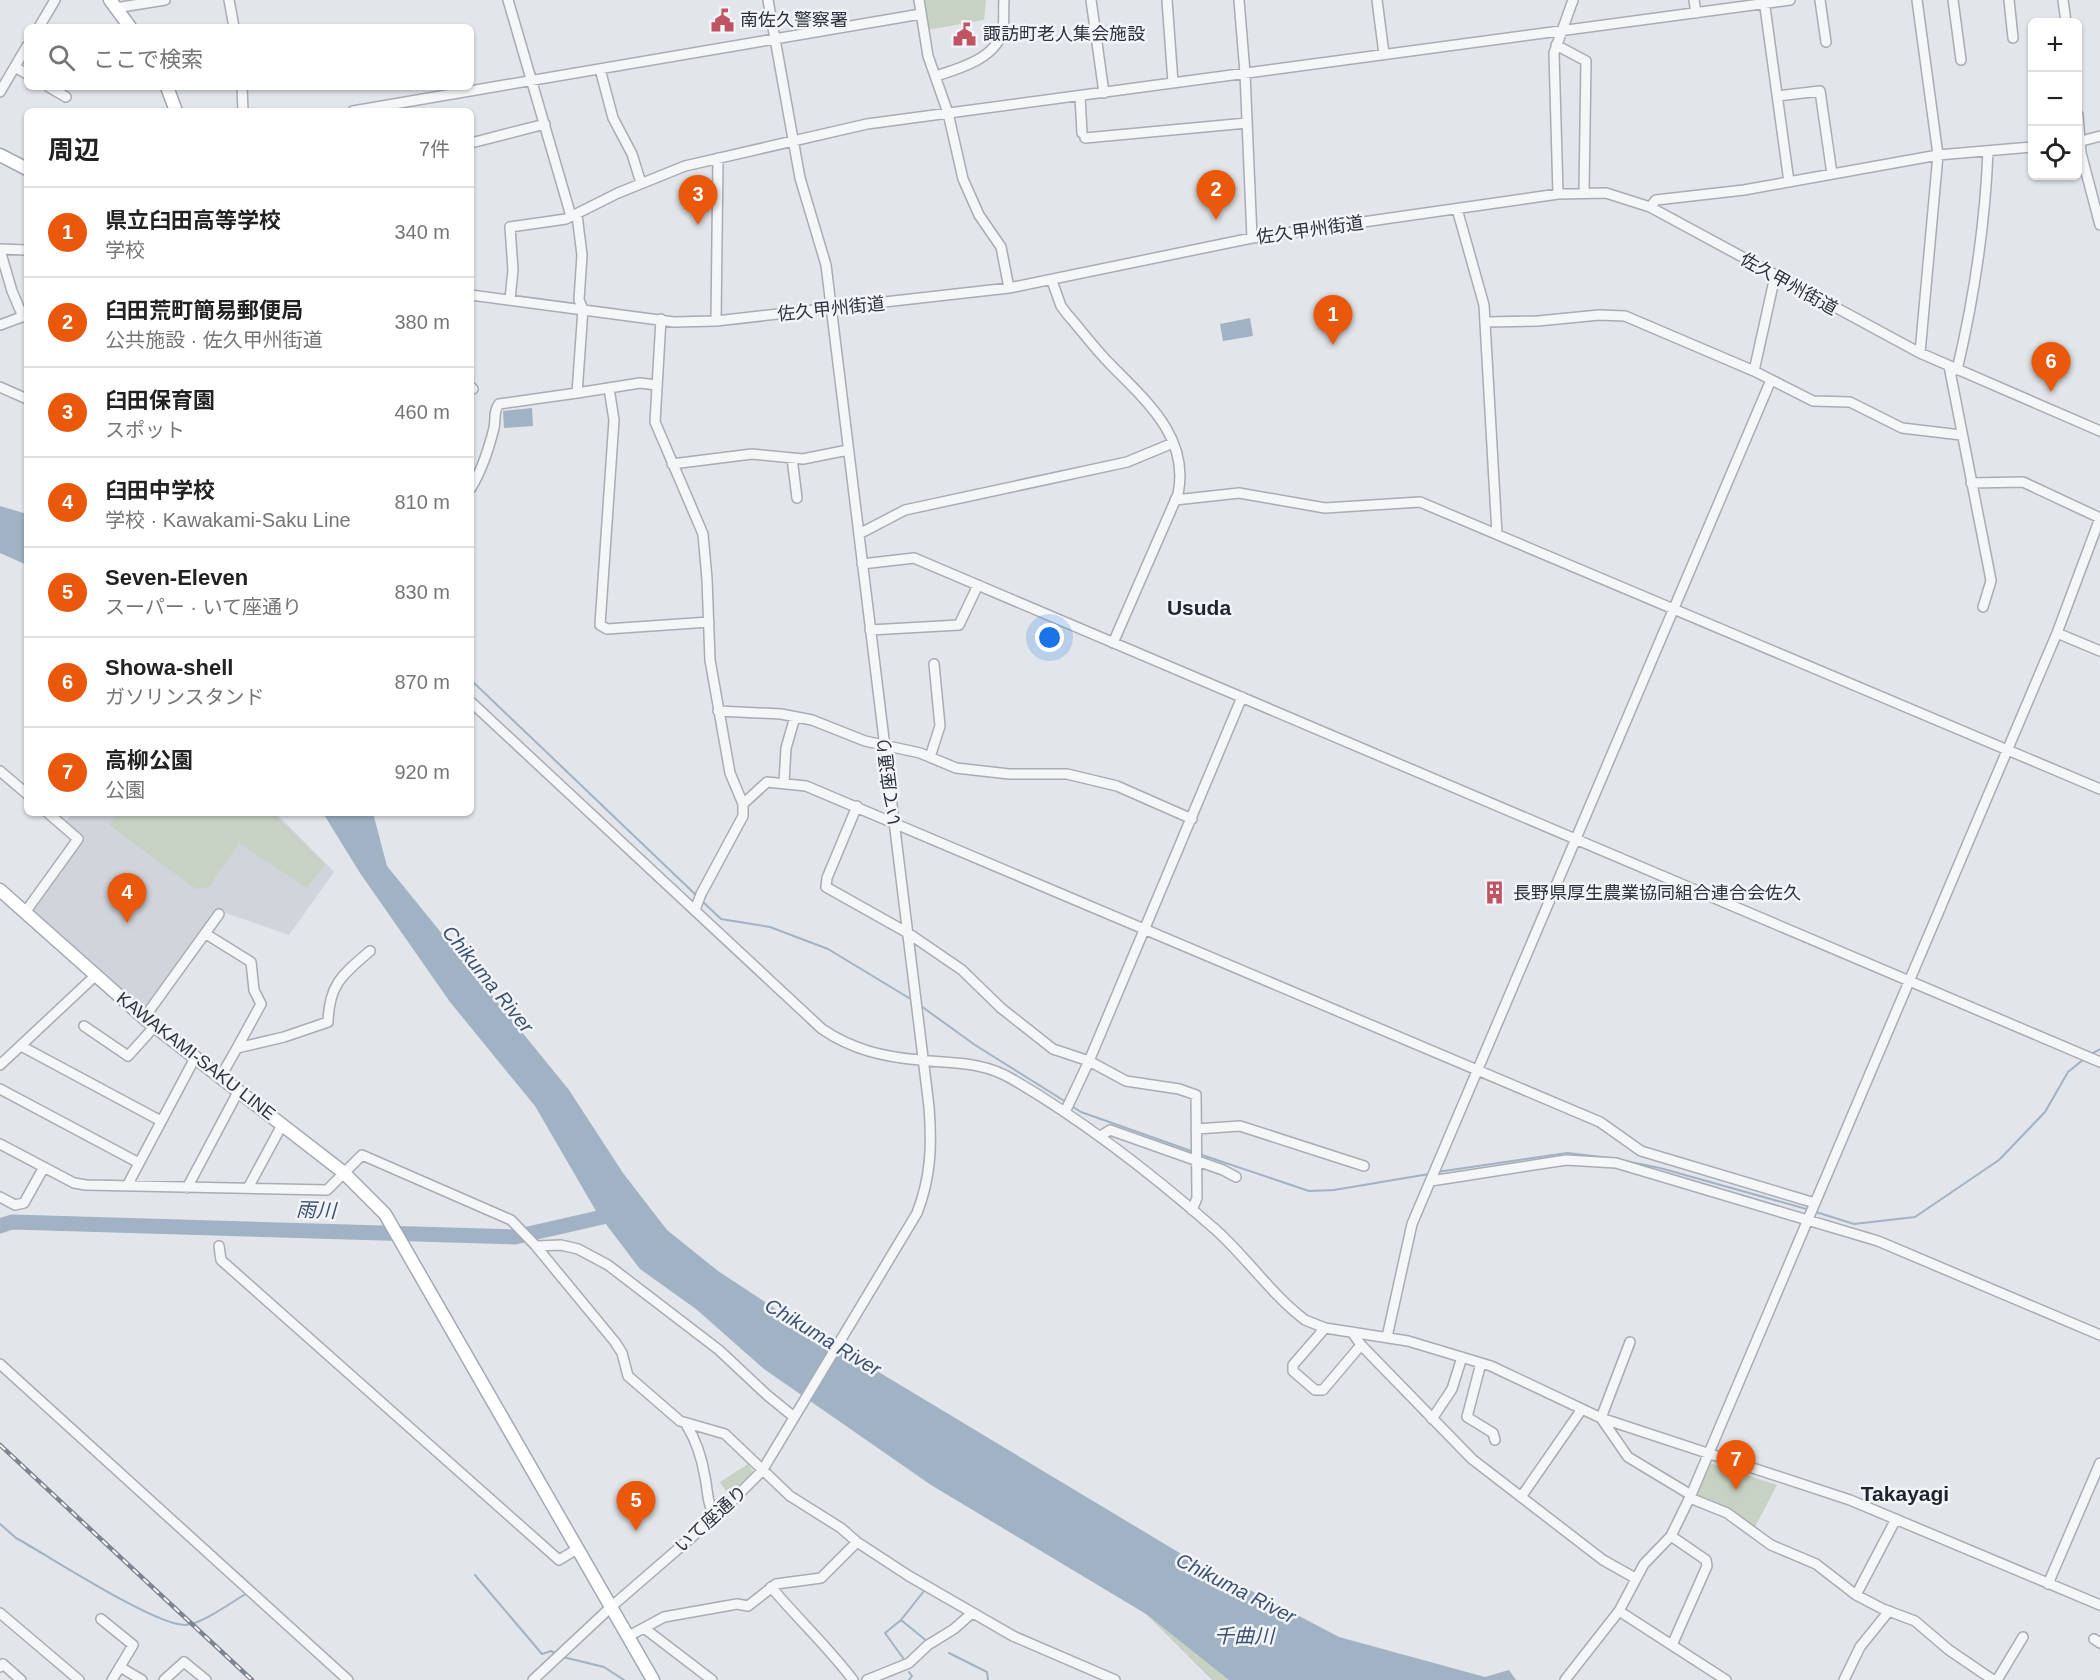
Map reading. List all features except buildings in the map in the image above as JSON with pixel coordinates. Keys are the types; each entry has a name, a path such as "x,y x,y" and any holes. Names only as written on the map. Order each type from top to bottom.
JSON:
{"main road":[{"path":"113,4 128,24"},
{"path":"168,90 175,108"},
{"path":"0,155 24,167"},
{"name":"KAWAKAMI-SAKU LINE","path":"0,890 144,1018 343,1172 369,1196 391,1222 652,1680"}],"street":[{"path":"41,24 55,0"},
{"path":"113,4 165,0"},
{"path":"229,0 233,24"},
{"path":"508,0 544,124 574,215 582,255 579,300 583,309 577,393"},
{"name":"いて座通り","path":"533,1680 611,1607 716,1518 762,1471 897,1247 916,1213 928,1181 932,1151 908,933 822,248 803,191 768,0"},
{"path":"920,0 928,56 948,113 963,179 979,215 1001,247 1009,288"},
{"path":"936,76 974,62 995,44 1002,32 1004,0"},
{"path":"1091,0 1104,93"},
{"path":"1167,0 1173,83"},
{"path":"1239,0 1245,73 1252,238"},
{"path":"1377,0 1384,54"},
{"path":"1558,194 1556,45 1573,0"},
{"path":"1694,0 1696,13"},
{"path":"510,299 513,270 510,227 556,222 641,183 685,166 718,158 793,143 867,124 1788,0"},
{"path":"1820,0 1826,42"},
{"path":"1917,0 1938,155 1920,353"},
{"path":"1953,0 1961,60"},
{"path":"2008,0 2013,38"},
{"path":"2063,0 2065,18"},
{"path":"1765,2 1789,182"},
{"path":"385,108 774,37 921,14"},
{"path":"1556,45 1586,61 1584,192"},
{"path":"0,92 24,51"},
{"path":"15,67 24,72"},
{"path":"600,69 613,118 632,154 641,183"},
{"path":"54,90 66,97"},
{"path":"242,90 243,108"},
{"path":"1778,96 1820,91 1832,174"},
{"path":"1080,96 1083,136 1247,123"},
{"path":"474,141 544,124"},
{"path":"2082,141 2100,136"},
{"path":"1650,207 1656,200 1789,182 1938,155 2028,147"},
{"path":"1983,607 1990,581 1961,435 1953,368 1975,288 1986,200 1988,152"},
{"path":"2082,154 2100,225"},
{"path":"716,321 718,158"},
{"name":"佐久甲州街道","path":"474,295 661,319 716,321 1009,288 1052,281 1252,238 1584,192 1619,196 1650,207 1920,353 2100,431"},
{"path":"1457,209 1482,294 1486,322 1497,534"},
{"path":"24,250 0,249 12,291 24,314"},
{"path":"1754,372 1775,276"},
{"path":"1052,281 1061,306 1067,314 1109,364 1156,411 1173,443 1180,473 1175,500 1113,643"},
{"path":"1486,322 1538,321 1599,315 1625,316 1754,372 1813,401 1850,402 1902,428 1961,435"},
{"path":"0,325 24,316"},
{"path":"661,319 655,422 703,534 710,660 730,773 744,804 743,816 698,901"},
{"path":"1387,1337 1408,1235 1771,380"},
{"path":"474,482 483,464 494,428 495,410 500,404 640,383 656,385"},
{"path":"0,387 24,398"},
{"path":"609,388 614,420 600,625 607,629 709,622"},
{"path":"859,534 905,510 1127,462 1173,443"},
{"path":"672,464 752,453 803,459 848,450"},
{"path":"792,458 797,498"},
{"path":"1565,1680 1619,1611 1644,1564 1671,1536 1691,1497 2057,633 2100,518 2023,482 1971,483"},
{"path":"1175,500 1239,493 1325,508 1420,502 2100,789"},
{"path":"862,564 914,558 2100,1062"},
{"path":"870,630 959,625 978,585"},
{"path":"2057,633 2100,651"},
{"path":"930,757 940,726 934,664"},
{"path":"1068,1106 1242,697"},
{"path":"474,705 698,901 831,1035 860,1050 922,1060 961,1062 991,1068 1068,1106 1192,1210 1245,1258 1298,1315 1325,1328 1387,1337 1481,1362 1520,1377 1600,1418 1850,1500 2100,1605"},
{"path":"718,711 795,717 884,746 930,757 956,768 1009,774 1067,774 1117,786 1192,819"},
{"path":"784,782 786,748 795,717"},
{"path":"0,771 24,791"},
{"path":"744,804 767,782 784,782 813,788 1600,1122 1641,1151 1812,1211 2100,1335"},
{"path":"857,806 825,885 908,933 962,970 1000,1008 1053,1049 1089,1061 1126,1080 1193,1092 1197,1101 1195,1156 1197,1198 1192,1210"},
{"path":"26,912 78,839 51,816"},
{"path":"144,1018 219,914"},
{"path":"206,934 251,962 254,990 261,1004 221,1076"},
{"path":"237,1048 284,1037 328,1022 329,1001 334,988 343,975 370,951"},
{"path":"0,1065 96,975"},
{"path":"84,1026 128,1056 155,1026"},
{"path":"21,1046 161,1121"},
{"path":"127,1186 196,1056"},
{"path":"0,1089 139,1163"},
{"path":"188,1188 239,1090"},
{"path":"248,1188 282,1125"},
{"path":"1196,1129 1240,1126 1364,1166"},
{"path":"1102,1135 1110,1130 1195,1156 1236,1177"},
{"path":"0,1144 74,1183 188,1188 327,1190 355,1158 362,1155 504,1216 536,1246 615,1342 622,1353 628,1376 686,1424 694,1436 705,1474 710,1508 716,1518"},
{"path":"1433,1176 1566,1160 1599,1160 1812,1211"},
{"path":"0,1197 15,1205 24,1203 44,1167"},
{"path":"536,1246 561,1245 578,1249 608,1264 719,1350 767,1395 797,1413"},
{"path":"219,1246 221,1260 559,1560 577,1549"},
{"path":"1325,1328 1293,1365 1293,1371 1316,1390 1323,1390 1361,1345"},
{"path":"1352,1332 1361,1345 1472,1459 1603,1560 1635,1578"},
{"path":"1600,1418 1630,1342"},
{"path":"1432,1419 1452,1389 1462,1357"},
{"path":"1481,1362 1467,1417 1493,1433 1495,1440"},
{"path":"0,1364 348,1680"},
{"path":"1521,1497 1582,1409"},
{"path":"1600,1418 1628,1457 1691,1497 1727,1513 1771,1545 1816,1564 1856,1595 1915,1621 1950,1650 1995,1680 2023,1637"},
{"path":"686,1424 725,1434 790,1496 841,1528 857,1542 972,1613 1012,1636 1115,1680"},
{"path":"2048,1584 2100,1463"},
{"path":"1856,1595 1896,1519"},
{"path":"1671,1536 1706,1560 1707,1566 1672,1645"},
{"path":"627,1637 664,1617 737,1604 748,1606 771,1587 821,1578 857,1542"},
{"path":"771,1587 801,1622 826,1644 853,1680"},
{"path":"1619,1611 1726,1680"},
{"path":"1844,1680 1860,1647 1888,1611"},
{"path":"0,1613 79,1680"},
{"path":"867,1680 909,1663 928,1645 954,1629 972,1613"},
{"path":"101,1619 133,1645 112,1680"},
{"path":"644,1628 712,1680"},
{"path":"164,1680 184,1662 206,1680"},
{"path":"0,1667 3,1664 21,1680"},
{"path":"120,1667 142,1680"}],"shaded area":[{"path":"71,816 279,816 334,872 289,935 217,910 144,1009 32,910 84,839 64,824"}],"green space":[{"path":"924,0 986,0 984,20 927,30"},
{"path":"116,816 276,816 325,864 307,888 239,843 209,887 196,889 109,825"},
{"path":"1710,1463 1777,1485 1755,1527 1729,1510 1696,1496"},
{"path":"748,1464 753,1472 729,1496 720,1482"},
{"path":"1146,1614 1230,1680 1212,1680"}],"water":[{"path":"1250,318 1253,336 1223,341 1220,324"},
{"path":"532,408 533,426 504,428 503,411"},
{"path":"0,506 24,513 24,564 0,553"},
{"name":"千曲川","path":"325,816 374,816 387,866 569,1090 623,1173 667,1230 718,1271 797,1323 1183,1555 1339,1637 1485,1677 1509,1670 1516,1680 1229,1680 1146,1614 931,1485 764,1369 696,1309 640,1269 596,1211 535,1106 450,1002 360,873"}],"waterway":[{"path":"474,683 697,896"},
{"path":"701,900 721,919 770,927 828,949 914,1001"},
{"path":"921,1006 975,1045 1066,1102"},
{"path":"2091,1054 2100,1049"},
{"path":"1816,1212 1854,1224 1915,1217 1999,1160 2045,1112 2068,1072 2084,1059"},
{"path":"1070,1105 1081,1112 1194,1152"},
{"path":"1437,1172 1567,1153 1610,1158"},
{"path":"1199,1154 1309,1191 1334,1190 1429,1174"},
{"path":"1625,1161 1660,1168 1810,1210"},
{"name":"雨川","path":"0,1226 12,1222 515,1237 620,1213"},
{"path":"0,1524 16,1538 101,1588 170,1622 185,1625 200,1621 247,1593"},
{"path":"475,1575 542,1654 551,1651 557,1654"},
{"path":"924,1591 901,1620 928,1642"},
{"path":"901,1620 885,1633 903,1658"},
{"path":"949,1653 987,1672 988,1680"},
{"path":"563,1657 604,1667 624,1680"},
{"path":"909,1672 912,1676 909,1680"}],"railway":[{"path":"0,1445 252,1680"}],"place":[{"name":"南佐久警察署","path":"722,20"},
{"name":"諏訪町老人集会施設","path":"965,34"},
{"name":"臼田荒町簡易郵便局","path":"1216,220"},
{"name":"臼田保育園","path":"698,225"},
{"name":"県立臼田高等学校","path":"1333,345"},
{"name":"Showa-shell","path":"2051,392"},
{"name":"長野県厚生農業協同組合連合会佐久","path":"1495,893"},
{"name":"臼田中学校","path":"127,923"},
{"name":"高柳公園","path":"1736,1490"},
{"name":"Seven-Eleven","path":"636,1531"}],"district":[{"name":"Usuda","path":"1199,607"},
{"name":"Takayagi","path":"1905,1493"}],"water label":[{"name":"Chikuma River","path":"488,979"},
{"name":"Chikuma River","path":"823,1337"},
{"name":"Chikuma River","path":"1236,1588"}]}
